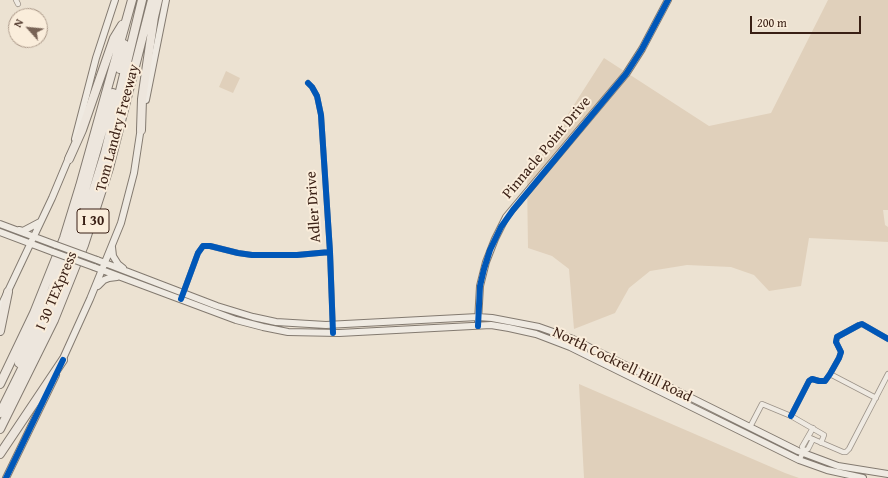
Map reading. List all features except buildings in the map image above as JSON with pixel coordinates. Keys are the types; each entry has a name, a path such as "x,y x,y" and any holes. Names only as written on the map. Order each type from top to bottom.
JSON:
{"highway":[{"path":"120,69 132,0"},
{"name":"Tom Landry Freeway","path":"0,384 34,313 64,238 82,180 132,0"},
{"path":"0,402 38,324 71,239 90,178 139,0"},
{"name":"I 30 TEXpress","path":"0,413 49,314 71,262 105,153 142,0"},
{"name":"Tom Landry Freeway","path":"0,429 54,320 84,245 109,168 152,0"},
{"path":"140,130 142,100 158,0"},
{"path":"69,159 82,130 114,38 127,16"},
{"path":"0,331 8,292"},
{"path":"0,454 63,360"}],"main road":[{"path":"0,308 69,159 94,66 115,0"},
{"path":"6,478 92,296 121,223 129,195 140,130 166,0"},
{"name":"Pinnacle Point Drive","path":"478,326 480,286 486,262 494,239 506,218 626,74 642,49 668,0"},
{"path":"14,229 23,230 40,222"},
{"name":"North Cockrell Hill Road","path":"0,224 105,262 251,324 288,332 333,333 478,326 497,326 526,331 564,344 799,460 826,470 863,478"},
{"name":"North Cockrell Hill Road","path":"0,232 123,278 253,317 292,324 333,325 478,317 517,322 539,327 557,332 573,339 803,452 838,466 888,474"},
{"path":"112,244 113,256 118,264 125,270"},
{"path":"92,296 99,284 104,280 115,277 123,278"},
{"path":"251,324 253,317"}],"street":[{"name":"Adler Drive","path":"308,83 312,88 320,106 330,252 333,333"},
{"path":"182,296 198,253 203,246 210,246 252,255 297,255 330,252"},
{"path":"791,416 809,381 812,379 825,381 830,374 841,352 836,342 837,337 859,324 862,324 888,339"},
{"path":"830,374 876,398"},
{"path":"808,437 846,452 849,449 888,374"},
{"path":"750,427 762,404 791,416 824,435 821,443"},
{"path":"803,452 802,447 813,428"},
{"path":"799,460 803,452 808,449 813,439"}],"shaded area":[{"path":"828,0 888,0 888,210 883,210 885,225 888,227 888,242 809,238 801,286 769,291 754,275 731,267 687,265 650,271 629,288 615,313 574,329 569,269 552,256 528,248 527,178 604,58 709,126 771,113"},
{"path":"226,71 240,78 233,93 219,87"},
{"path":"579,384 785,473 799,478 584,478"}],"cycle path":[{"path":"478,326 480,286 490,250 501,227 513,210 626,74 642,49 668,0"},
{"path":"308,83 317,96 321,115 330,252 333,333"},
{"path":"181,299 198,253 203,246 210,246 252,255 297,255 330,252"},
{"path":"791,416 809,381 812,379 825,381 830,374 841,352 836,342 837,337 862,324 888,339"},
{"path":"6,478 63,360"}]}
